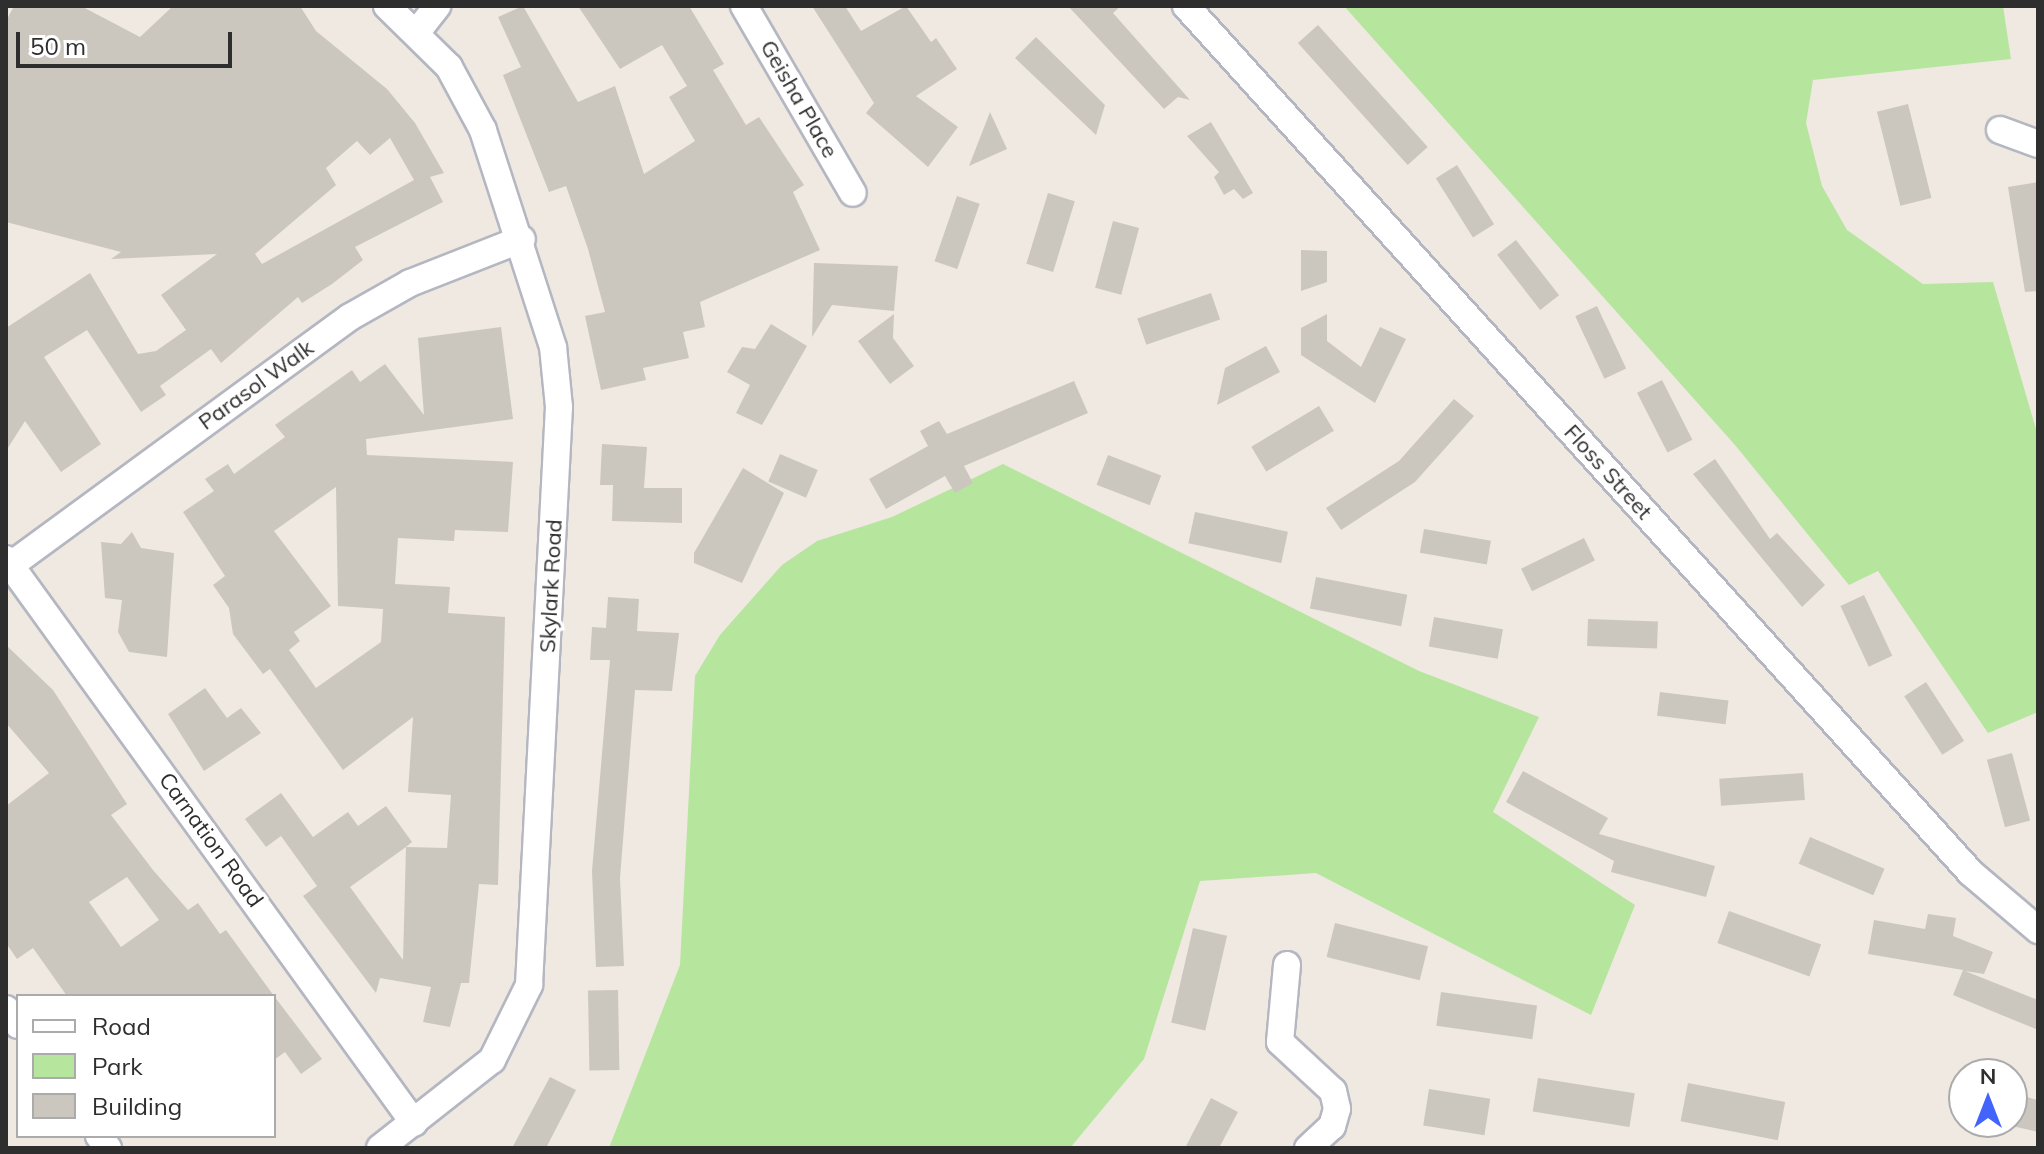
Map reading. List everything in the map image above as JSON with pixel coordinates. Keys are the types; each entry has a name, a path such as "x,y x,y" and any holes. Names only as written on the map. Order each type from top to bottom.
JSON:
{"street":[{"name":"Skylark Road","path":"380,1148 492,1060 522,1003 533,957 559,407 553,347 522,239 471,104 417,32 387,6"},
{"path":"417,32 437,6"},
{"name":"Geisha Place","path":"744,6 853,193"},
{"name":"Floss Street","path":"1186,6 1971,873 2038,930"},
{"path":"2000,130 2038,144"},
{"name":"Parasol Walk","path":"8,562 350,317 410,283 522,239"},
{"name":"Carnation Road","path":"8,562 414,1123"},
{"path":"1287,965 1280,1042 1333,1091 1337,1109 1332,1126 1308,1148"}],"green space":[{"path":"1344,6 2003,6 2011,59 1813,80 1806,123 1822,186 1847,230 1923,284 1993,282 2038,436 2038,712 1988,733 1878,571 1849,585 1735,445"},
{"path":"1003,464 1419,671 1539,717 1493,812 1635,905 1591,1015 1316,873 1200,881 1144,1059 1070,1148 609,1148 680,965 695,676 720,635 782,565 817,541 892,517"}],"building":[{"path":"14,6 81,6 140,37 173,6 300,6 316,31 387,89 415,123 444,173 430,177 443,202 355,247 363,260 332,284 302,303 298,297 221,363 211,349 160,386 166,395 141,412 87,330 44,357 101,444 61,472 25,421 6,451 6,328 90,273 138,354 156,351 186,330 161,295 217,254 111,259 121,252 6,222 6,21","holes":["390,138 414,180 262,264 255,254 336,185 326,168 357,141 370,155"]},
{"path":"523,6 578,102 615,86 644,174 695,141 669,97 687,86 662,45 620,69 578,6 689,6 724,64 713,70 746,125 759,117 804,185 793,192 820,250 700,302 705,327 683,332 689,358 643,368 646,380 601,390 585,316 605,312 588,249 566,186 549,192 503,75 521,67 498,17"},
{"path":"812,6 845,6 861,31 906,6 931,42 936,38 957,69 916,96 958,127 928,167 866,113 874,103"},
{"path":"1068,6 1121,6 1113,13 1190,100 1178,97 1164,109"},
{"path":"1318,25 1428,147 1408,165 1298,43"},
{"path":"1036,37 1105,105 1096,135 1015,58"},
{"path":"1908,104 1931,198 1900,206 1877,112"},
{"path":"990,112 1007,149 969,166"},
{"path":"1211,122 1253,193 1243,199 1234,189 1224,195 1214,177 1219,172 1187,136"},
{"path":"1457,165 1494,224 1473,238 1436,178"},
{"path":"2038,182 2038,291 2025,292 2008,187"},
{"path":"1048,193 1075,201 1053,272 1026,264"},
{"path":"957,196 980,204 957,269 935,261"},
{"path":"1113,221 1139,228 1121,295 1095,288"},
{"path":"1516,240 1559,295 1540,310 1497,255"},
{"path":"1301,250 1327,251 1327,282 1301,291"},
{"path":"814,263 898,266 894,311 832,305 812,337"},
{"path":"1211,293 1220,319 1146,345 1137,318"},
{"path":"1597,306 1626,369 1604,379 1575,316"},
{"path":"894,314 893,338 914,366 890,384 858,341"},
{"path":"1327,314 1327,341 1361,367 1380,327 1406,339 1375,403 1301,355 1301,328"},
{"path":"771,324 807,346 762,425 736,413 750,385 727,372 742,347 755,349"},
{"path":"501,327 513,419 366,439 367,455 513,462 508,532 455,530 454,541 398,538 395,584 450,587 448,613 505,617 498,885 479,884 469,983 461,983 450,1027 423,1022 431,987 380,978 376,993 303,896 317,886 281,836 266,847 245,819 281,793 313,837 348,812 358,826 386,806 412,842 406,847 447,848 451,795 408,792 413,717 343,770 270,669 263,674 233,634 229,608 213,585 225,576 183,512 214,491 205,479 228,464 234,474 285,437 275,425 352,370 360,382 385,364 424,415 418,338","holes":["336,487 338,606 383,609 381,642 316,688 289,650 300,641 294,632 331,606 274,531","406,847 403,960 350,887"]},
{"path":"1266,346 1280,372 1217,405 1225,368"},
{"path":"1662,380 1692,440 1667,452 1637,393"},
{"path":"1074,381 1088,413 964,466 973,483 955,493 945,476 886,509 869,479 928,446 920,431 939,421 947,434"},
{"path":"1454,399 1474,416 1415,482 1341,530 1326,508 1399,461"},
{"path":"1319,406 1334,431 1266,472 1251,447"},
{"path":"602,444 647,447 644,488 682,488 682,523 612,521 613,485 600,485"},
{"path":"780,454 818,470 806,498 768,482"},
{"path":"1108,455 1161,475 1150,505 1097,485"},
{"path":"1715,459 1770,539 1777,533 1825,585 1802,607 1693,474"},
{"path":"743,468 784,493 742,583 694,563 694,553"},
{"path":"1195,512 1288,532 1281,563 1188,543"},
{"path":"1424,529 1491,541 1487,564 1420,553"},
{"path":"132,532 141,548 174,553 167,657 129,652 118,632 122,600 105,598 101,542 121,544"},
{"path":"1584,538 1595,560 1532,591 1521,569"},
{"path":"1316,577 1407,595 1401,626 1310,608"},
{"path":"1864,595 1892,656 1869,667 1840,606"},
{"path":"608,597 639,599 637,631 679,633 672,691 635,690 620,878 624,966 596,967 592,871 610,660 590,660 592,627 606,628"},
{"path":"1434,617 1503,629 1498,659 1429,647"},
{"path":"1588,619 1658,621 1657,648 1587,646"},
{"path":"6,645 53,690 127,804 111,815 153,870 188,910 198,903 220,934 226,930 273,994 66,994 33,948 17,959 6,943 6,806 49,773 6,723","holes":["127,877 159,920 121,947 89,902"]},
{"path":"1926,682 1964,741 1942,755 1904,696"},
{"path":"205,688 227,718 241,708 261,733 204,771 168,714"},
{"path":"1660,692 1728,700 1726,724 1657,716"},
{"path":"2012,753 2030,821 2005,827 1987,760"},
{"path":"1523,771 1608,818 1599,834 1715,866 1706,897 1611,872 1614,861 1506,802"},
{"path":"1803,773 1805,800 1721,806 1719,779"},
{"path":"1810,837 1885,869 1873,895 1799,864"},
{"path":"1729,911 1821,945 1809,976 1717,943"},
{"path":"1928,914 1956,918 1953,936 1993,952 1984,974 1965,971 2038,1000 2038,1030 1953,995 1963,970 1868,954 1874,920 1925,929"},
{"path":"1335,923 1428,946 1420,980 1327,957"},
{"path":"1193,928 1227,936 1205,1030 1171,1023"},
{"path":"618,990 619,1070 589,1071 588,991"},
{"path":"1441,992 1537,1005 1532,1039 1436,1026"},
{"path":"276,999 322,1059 301,1074 285,1052 276,1059"},
{"path":"550,1077 576,1090 546,1148 512,1148"},
{"path":"1538,1078 1635,1093 1629,1127 1533,1112"},
{"path":"1688,1083 1785,1102 1778,1140 1681,1121"},
{"path":"1429,1089 1490,1099 1484,1135 1423,1126"},
{"path":"2028,1097 2038,1100 2038,1132 2028,1130"},
{"path":"1211,1098 1238,1112 1219,1148 1185,1148"}]}
